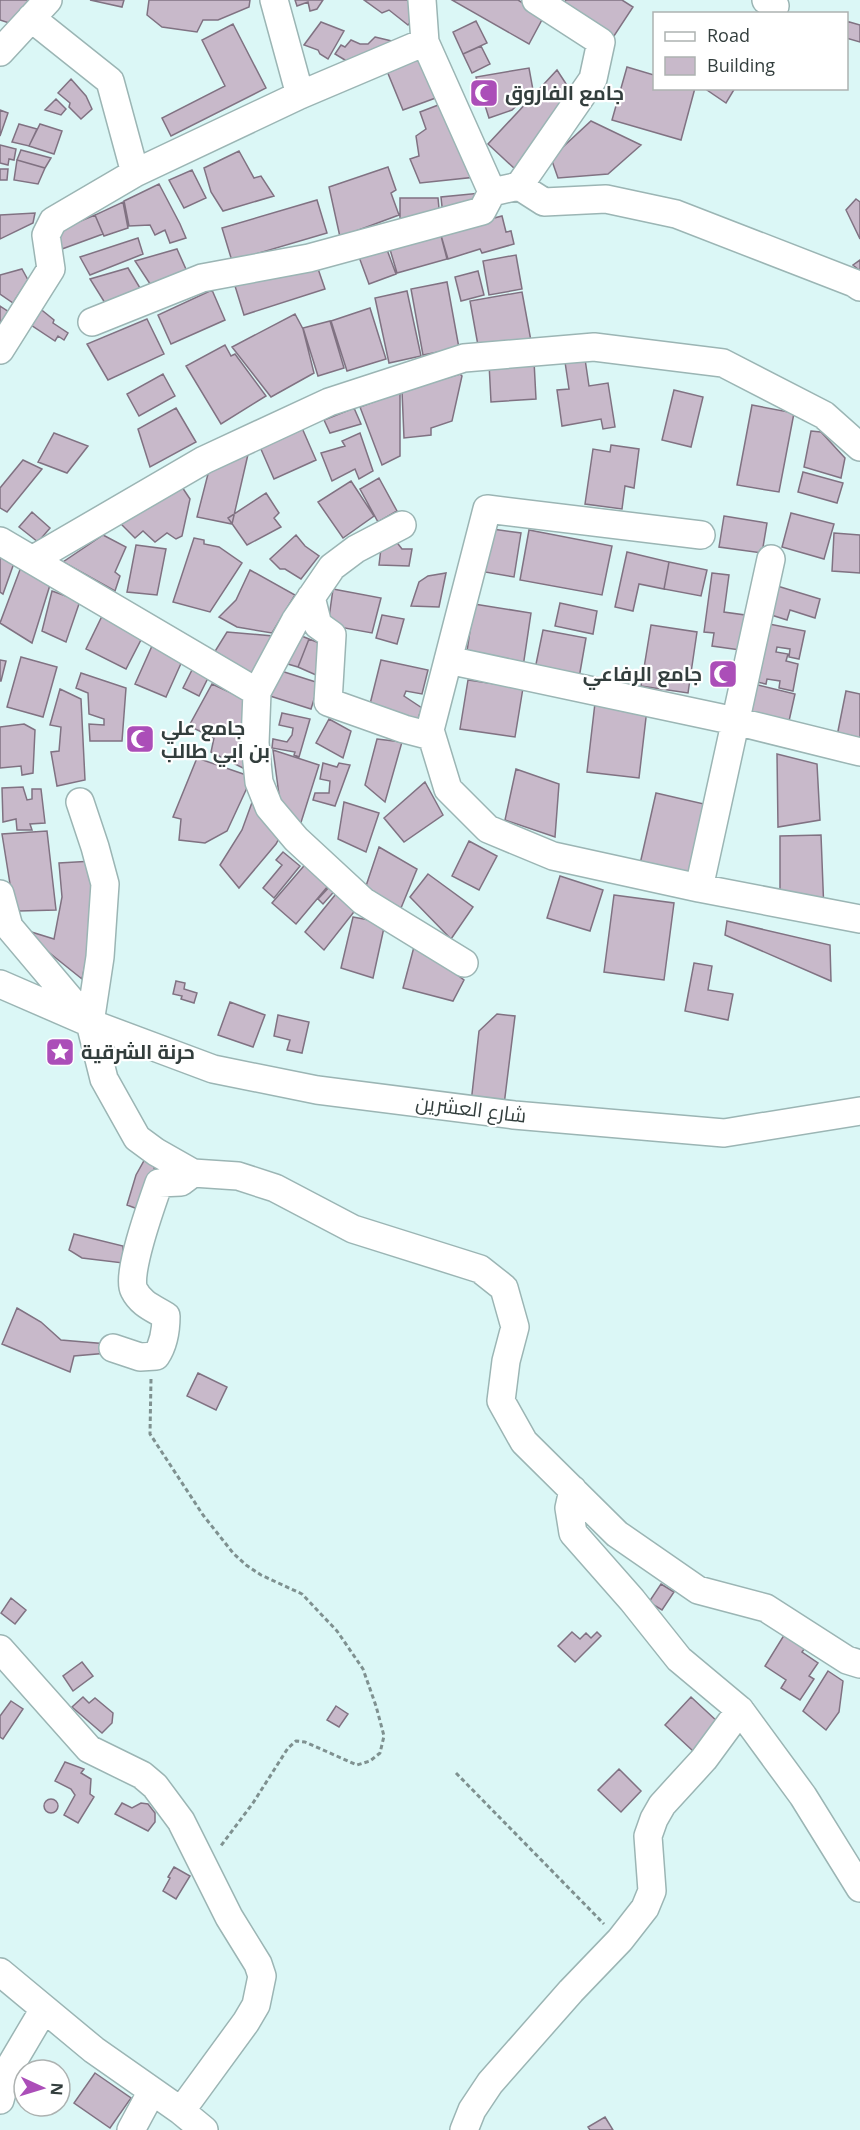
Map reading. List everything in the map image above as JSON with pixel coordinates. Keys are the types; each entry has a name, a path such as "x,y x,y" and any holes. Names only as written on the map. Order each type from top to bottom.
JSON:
{"street":[{"path":"274,0 300,95"},
{"path":"422,0 425,42 492,192"},
{"path":"92,322 202,278 309,258 482,211 492,192 519,186 593,79 601,42 536,0"},
{"path":"19,27 110,81 135,174"},
{"path":"0,350 51,269 46,235 53,221 135,174 300,95 425,42"},
{"path":"519,186 544,202 606,199 676,214 784,254 860,287"},
{"path":"32,560 204,460 329,402 464,358 594,347 723,363 824,415 860,447"},
{"path":"700,535 487,509 430,730 448,789 488,829 553,856 699,888 860,919"},
{"path":"402,525 356,549 332,567 311,597 257,692 256,753 259,782 269,807 296,839 363,901 464,963"},
{"path":"0,541 257,692"},
{"path":"699,888 771,559"},
{"path":"311,597 318,625 332,634 328,702 404,729 431,736"},
{"path":"448,660 735,721 860,752"},
{"path":"80,802 105,884 100,957 90,1023 104,1079 137,1138 192,1173 238,1176 275,1188 352,1229 480,1269 504,1288 515,1327 506,1361 501,1401 525,1442 617,1534 698,1590 766,1608 847,1660 860,1664"},
{"path":"0,894 5,924 90,1023"},
{"name":"شارع العشرين","path":"0,984 90,1023 213,1069 317,1089 514,1115 724,1133 860,1111"},
{"path":"113,1348 140,1357 156,1356 160,1350 166,1332 166,1316 142,1303 132,1288 133,1268 159,1183 181,1182 192,1173"},
{"path":"573,1490 569,1508 573,1533 632,1600 679,1659 740,1710 803,1796 860,1888"},
{"path":"0,1649 89,1749 142,1775 155,1786 181,1821 229,1917 258,1964 262,1976 256,2005 181,2111"},
{"path":"464,2130 472,2110 490,2083 571,1991 620,1940 645,1908 652,1891 648,1836 654,1819 662,1805 704,1759 740,1710"},
{"path":"0,1972 94,2050 181,2111 204,2130"},
{"path":"0,2100 8,2070 44,2009"},
{"path":"131,2130 152,2091"}],"path":[{"path":"156,1356 151,1383 150,1434 203,1515 233,1553 261,1575 302,1594 337,1631 363,1669 384,1736 380,1753 370,1761 357,1766 305,1742 296,1742 288,1748 254,1803 228,1838 204,1864"},
{"path":"456,1773 620,1940"}],"building":[{"path":"0,0 39,0 12,24 0,20"},
{"path":"90,0 124,0 122,7"},
{"path":"149,0 250,0 249,7 218,20 203,20 197,32 162,27 147,15"},
{"path":"295,0 323,0 317,9 310,11 308,2 297,6"},
{"path":"364,0 410,0 420,11 408,25 389,10 382,13"},
{"path":"452,0 518,0 544,16 529,44"},
{"path":"566,0 622,0 633,7 612,39 562,6"},
{"path":"476,21 487,43 463,54 453,32"},
{"path":"321,22 344,31 328,59 318,50 304,45"},
{"path":"848,22 860,25 860,42 848,39"},
{"path":"233,24 266,88 171,136 162,118 225,86 202,40"},
{"path":"375,37 396,42 345,66 345,60 335,54 341,45 345,47 351,40 360,44 368,44"},
{"path":"481,46 490,64 472,73 463,54"},
{"path":"423,54 441,96 403,110 387,71"},
{"path":"627,67 653,75 653,90 694,90 681,140 612,120"},
{"path":"529,68 533,90 512,110 489,118 476,77"},
{"path":"557,70 574,96 516,170 488,144"},
{"path":"71,79 86,96 92,109 81,119 69,107 70,103 58,93"},
{"path":"707,90 734,90 726,103"},
{"path":"56,99 66,109 61,115 45,110"},
{"path":"446,102 476,177 420,183 410,159 419,156 416,136 426,129 420,112"},
{"path":"0,110 8,113 0,136"},
{"path":"591,121 641,145 608,174 558,178 551,158"},
{"path":"19,124 37,129 29,146 12,142"},
{"path":"40,124 62,131 54,154 29,146"},
{"path":"0,145 16,149 14,160 9,159 8,165 0,163"},
{"path":"21,150 51,158 45,168 17,160"},
{"path":"239,151 254,178 261,176 274,196 223,211 211,192 204,168"},
{"path":"17,160 45,168 38,184 14,180"},
{"path":"388,167 396,190 391,193 399,215 340,237 329,187"},
{"path":"0,169 8,169 7,180 0,180"},
{"path":"192,170 206,198 184,208 169,180"},
{"path":"159,184 186,238 170,243 165,230 155,235 150,225 129,226 124,201"},
{"path":"481,193 483,202 443,216 441,197"},
{"path":"400,198 438,198 440,219 400,225"},
{"path":"856,199 860,202 860,239 846,210"},
{"path":"317,200 327,233 232,261 222,228"},
{"path":"123,202 128,228 104,236 95,215"},
{"path":"35,213 33,223 0,239 0,215"},
{"path":"95,215 103,234 62,249 54,232"},
{"path":"502,216 506,232 511,231 514,244 482,253 480,249 448,259 440,232"},
{"path":"440,232 447,259 397,273 389,246"},
{"path":"138,238 143,254 90,275 80,257"},
{"path":"386,247 396,274 369,284 359,257"},
{"path":"177,249 189,276 156,293 135,261"},
{"path":"516,255 522,289 489,295 483,261"},
{"path":"315,260 325,289 244,315 235,286"},
{"path":"860,260 860,271 853,265"},
{"path":"128,268 143,293 110,311 90,279"},
{"path":"22,269 28,280 13,303 0,294 0,275"},
{"path":"478,271 484,295 461,301 455,277"},
{"path":"447,282 459,348 423,355 411,289"},
{"path":"212,290 225,320 171,344 158,315"},
{"path":"407,291 421,356 389,363 375,298"},
{"path":"522,292 531,341 479,351 470,301"},
{"path":"0,306 9,312 0,323"},
{"path":"38,307 54,320 53,323 68,333 64,340 58,336 55,341 25,321"},
{"path":"370,308 386,359 347,371 331,321"},
{"path":"295,314 303,329 314,373 271,397 232,347"},
{"path":"147,319 164,354 108,380 87,344"},
{"path":"330,321 344,368 318,376 303,328"},
{"path":"225,345 231,356 235,354 266,396 221,424 186,366"},
{"path":"585,359 589,386 608,383 615,427 603,429 601,419 562,426 557,390 569,389 565,362"},
{"path":"534,361 536,399 491,402 489,363"},
{"path":"163,374 175,396 139,416 127,394"},
{"path":"460,374 462,376 452,421 431,428 431,435 404,438 402,391"},
{"path":"674,390 703,397 691,447 662,440"},
{"path":"400,392 400,456 382,465 360,407"},
{"path":"752,405 794,413 779,492 737,485"},
{"path":"176,408 196,442 150,467 138,429"},
{"path":"354,408 361,424 330,433 324,420"},
{"path":"302,428 316,460 274,479 260,447"},
{"path":"811,431 821,432 845,458 841,478 804,467"},
{"path":"54,433 88,446 67,473 38,462"},
{"path":"360,433 373,471 359,479 355,469 332,481 321,453 345,446 342,441"},
{"path":"611,445 639,449 634,488 625,486 622,509 585,504 593,449 610,452"},
{"path":"249,450 232,524 197,517 209,470"},
{"path":"23,460 42,469 7,512 0,508 0,488"},
{"path":"803,472 843,483 837,503 798,492"},
{"path":"379,478 397,511 378,522 360,489"},
{"path":"351,481 374,516 343,538 318,502"},
{"path":"182,487 190,499 182,536 176,539 167,533 155,542 143,531 135,538 121,524"},
{"path":"266,493 279,513 274,518 281,527 247,545 228,518"},
{"path":"32,512 50,528 38,542 19,527"},
{"path":"791,513 834,524 824,559 782,547"},
{"path":"724,516 767,523 762,553 719,547"},
{"path":"485,528 521,533 514,577 479,571"},
{"path":"529,530 612,546 602,595 520,580"},
{"path":"834,533 860,535 860,573 832,571"},
{"path":"103,535 126,547 115,572 120,576 115,591 63,562"},
{"path":"296,535 305,546 319,556 301,579 285,569 280,569 270,559"},
{"path":"194,538 204,540 204,544 219,547 242,563 210,612 173,602"},
{"path":"382,540 395,540 402,549 412,549 409,566 379,565"},
{"path":"136,545 166,549 157,595 127,592"},
{"path":"627,552 669,562 664,589 639,584 633,611 615,607"},
{"path":"0,554 14,563 3,594 0,592"},
{"path":"669,562 707,570 701,596 664,589"},
{"path":"21,567 50,585 32,643 0,623"},
{"path":"250,570 295,595 272,633 237,627 219,617 236,600"},
{"path":"446,573 439,607 411,606 419,582 428,576"},
{"path":"712,573 729,575 724,612 745,615 740,650 712,646 714,633 704,632"},
{"path":"774,585 820,599 815,618 790,610 787,620 765,613"},
{"path":"333,589 381,598 372,633 328,625"},
{"path":"52,591 80,601 66,642 42,631"},
{"path":"560,603 597,611 593,634 555,626"},
{"path":"474,604 531,613 523,667 466,658"},
{"path":"104,612 145,632 126,669 86,649"},
{"path":"382,615 404,619 397,644 376,638"},
{"path":"764,623 805,631 799,659 789,657 790,649 777,647 776,652 788,654 786,661 798,664 793,691 779,688 780,681 767,679 766,684 752,681"},
{"path":"651,625 697,632 688,693 641,686"},
{"path":"543,630 586,638 579,678 535,669"},
{"path":"227,632 273,636 254,681 209,661"},
{"path":"294,633 309,639 298,667 281,662"},
{"path":"309,639 327,646 316,675 298,667"},
{"path":"152,646 183,659 166,697 135,684"},
{"path":"21,657 57,667 43,717 7,707"},
{"path":"0,660 6,661 1,681 0,681"},
{"path":"381,660 428,670 422,694 406,691 404,696 422,708 415,726 369,708"},
{"path":"194,666 210,674 199,696 183,688"},
{"path":"278,670 319,683 311,709 270,696"},
{"path":"81,673 126,688 122,741 90,741 89,724 104,725 104,719 89,714 88,693 76,688"},
{"path":"468,680 523,688 515,737 460,729"},
{"path":"750,683 795,694 787,730 741,719"},
{"path":"212,684 255,704 249,771 211,752 214,738 189,726"},
{"path":"60,689 81,699 85,780 57,786 51,752 59,751 61,727 50,725"},
{"path":"846,691 860,694 860,746 836,741"},
{"path":"595,703 647,709 639,778 587,772"},
{"path":"282,713 310,719 299,757 294,755 295,752 272,748 273,739 287,742 292,735 293,728 279,725"},
{"path":"329,719 351,731 343,758 316,743"},
{"path":"24,724 35,730 33,773 22,775 21,766 0,768 0,727"},
{"path":"377,739 402,742 385,802 365,785"},
{"path":"273,750 319,765 298,832 280,802"},
{"path":"777,754 817,764 820,820 778,827"},
{"path":"197,758 252,777 227,831 205,843 179,840 181,819 173,817"},
{"path":"323,763 337,767 339,763 350,765 335,806 313,800 315,793 329,793 330,781 320,779"},
{"path":"516,769 559,784 555,837 505,820"},
{"path":"425,782 443,815 404,842 384,818"},
{"path":"23,787 27,800 32,799 32,789 41,789 45,823 30,824 32,830 17,830 16,819 3,822 2,788"},
{"path":"656,793 704,804 688,875 640,864"},
{"path":"254,797 287,823 276,844 239,888 220,865 242,830"},
{"path":"344,802 379,813 366,852 338,839"},
{"path":"47,831 56,910 19,911 11,890 2,834"},
{"path":"821,835 824,912 780,900 780,836"},
{"path":"469,841 497,856 479,890 452,876"},
{"path":"379,847 417,869 401,908 365,889"},
{"path":"283,852 300,866 274,898 263,888 282,865 276,860"},
{"path":"309,860 333,880 296,924 272,903"},
{"path":"93,861 89,947 82,979 26,934 28,931 54,939 62,897 59,863"},
{"path":"428,874 473,907 451,939 410,897"},
{"path":"560,876 603,890 590,931 547,918"},
{"path":"334,882 339,886 323,904 318,899"},
{"path":"340,889 357,908 324,950 305,932"},
{"path":"614,895 674,903 664,980 604,972"},
{"path":"353,917 385,923 373,978 341,968"},
{"path":"727,921 830,945 831,981 725,935"},
{"path":"415,943 464,980 453,1001 403,988"},
{"path":"694,963 712,966 708,990 733,994 728,1020 685,1011"},
{"path":"176,981 185,983 184,989 197,993 194,1003 173,994"},
{"path":"230,1002 265,1015 253,1047 218,1035"},
{"path":"497,1014 515,1016 504,1105 471,1103 479,1031"},
{"path":"278,1015 309,1022 302,1053 287,1050 290,1040 274,1036"},
{"path":"145,1159 154,1166 155,1181 143,1211 127,1205 136,1175"},
{"path":"74,1234 123,1246 123,1263 82,1258 69,1250"},
{"path":"17,1308 41,1322 61,1340 108,1344 108,1353 74,1356 70,1372 2,1344"},
{"path":"198,1373 227,1387 216,1410 187,1396"},
{"path":"661,1584 674,1592 662,1610 649,1602"},
{"path":"11,1598 26,1610 15,1624 1,1613"},
{"path":"572,1632 580,1639 586,1633 591,1638 597,1632 601,1636 575,1662 558,1646"},
{"path":"786,1632 807,1645 802,1652 818,1663 809,1676 814,1679 800,1700 781,1688 786,1680 765,1666"},
{"path":"82,1662 93,1676 73,1691 63,1676"},
{"path":"828,1671 843,1681 839,1712 826,1730 803,1711"},
{"path":"83,1697 89,1703 95,1698 113,1713 112,1723 102,1733 72,1707"},
{"path":"691,1697 719,1723 693,1751 665,1725"},
{"path":"11,1701 23,1709 3,1739 0,1737 0,1716"},
{"path":"336,1706 348,1714 339,1727 327,1720"},
{"path":"65,1762 84,1769 81,1773 91,1779 90,1794 94,1797 78,1823 64,1815 75,1795 71,1789 55,1781"},
{"path":"619,1769 641,1791 621,1812 598,1790"},
{"path":"48,1799 54,1799 58,1806 54,1813 48,1813 44,1809 44,1803"},
{"path":"122,1803 132,1808 141,1803 148,1804 155,1813 155,1822 148,1831 115,1814"},
{"path":"174,1867 190,1876 176,1899 163,1891"},
{"path":"95,2073 131,2098 110,2128 74,2103"},
{"path":"605,2117 613,2130 590,2130 588,2127"}],"place":[{"name":"جامع الفاروق","path":"484,93"},
{"name":"جامع الرفاعي","path":"723,674"},
{"name":"جامع علي بن ابي طالب","path":"140,739"},
{"name":"حرنة الشرقية","path":"60,1052"}]}
